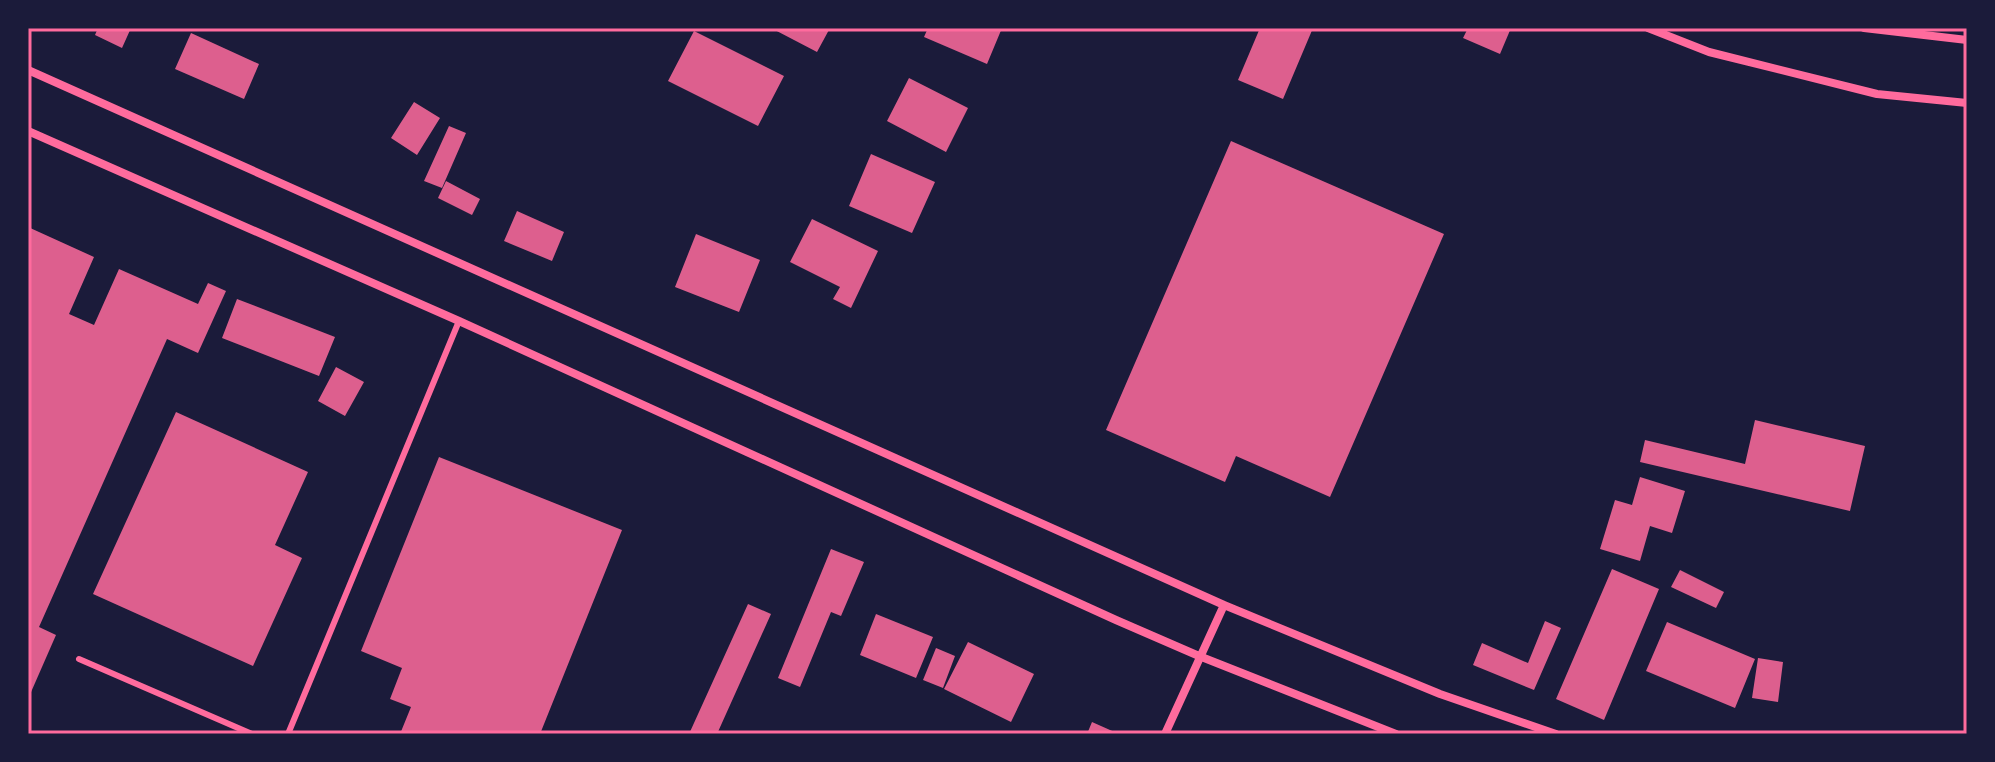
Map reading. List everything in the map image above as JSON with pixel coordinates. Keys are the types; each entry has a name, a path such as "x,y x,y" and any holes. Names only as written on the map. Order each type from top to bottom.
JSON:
{"street":[{"path":"1648,28 1709,52 1877,94 1967,103"},
{"path":"1864,28 1967,40"},
{"path":"28,70 1224,605 1440,694 1556,734"},
{"path":"28,131 459,321 1199,656 1396,734"},
{"path":"1165,734 1224,605"}],"lane":[{"path":"288,734 459,321"},
{"path":"79,659 252,734"}],"building":[{"path":"98,28 131,28 122,48 95,35"},
{"path":"771,28 830,28 817,52"},
{"path":"928,28 1002,28 987,64 924,37"},
{"path":"1260,28 1313,28 1283,99 1238,80"},
{"path":"1468,28 1511,28 1500,54 1463,38"},
{"path":"694,31 784,76 758,126 668,81"},
{"path":"191,33 259,64 244,99 175,69"},
{"path":"909,78 968,108 946,152 887,121"},
{"path":"414,102 440,118 417,155 391,138"},
{"path":"449,126 466,133 442,188 424,181"},
{"path":"1231,141 1444,234 1330,497 1236,456 1225,482 1106,430"},
{"path":"871,154 935,182 912,233 849,206"},
{"path":"446,181 480,199 472,215 438,198"},
{"path":"517,211 564,232 552,261 504,241"},
{"path":"812,219 878,251 851,308 833,299 840,287 790,262"},
{"path":"28,227 94,257 69,314 94,325 119,269 198,304 208,283 226,291 198,353 167,339 39,627 56,635 28,699"},
{"path":"696,234 760,260 739,312 675,287"},
{"path":"237,299 335,337 319,376 222,338"},
{"path":"336,367 364,382 345,416 318,401"},
{"path":"176,412 308,472 275,545 302,558 253,666 93,594"},
{"path":"1755,420 1865,446 1850,511 1640,462 1645,440 1745,464"},
{"path":"439,457 622,530 540,734 400,734 411,707 390,699 402,668 361,651"},
{"path":"1640,477 1685,491 1672,533 1650,526 1640,561 1600,549 1615,500 1632,505"},
{"path":"831,549 864,562 841,616 831,612 800,687 778,678"},
{"path":"1612,569 1659,589 1604,720 1556,699"},
{"path":"1680,570 1724,592 1716,608 1671,587"},
{"path":"748,604 771,614 717,734 689,734"},
{"path":"876,614 933,637 916,678 860,655"},
{"path":"1545,621 1561,628 1534,690 1473,665 1482,643 1528,663"},
{"path":"1667,622 1755,659 1735,708 1646,671"},
{"path":"968,642 1034,674 1011,722 944,689"},
{"path":"936,648 955,656 943,688 923,680"},
{"path":"1758,658 1783,662 1778,702 1752,698"},
{"path":"1092,722 1119,734 1087,734"}]}
